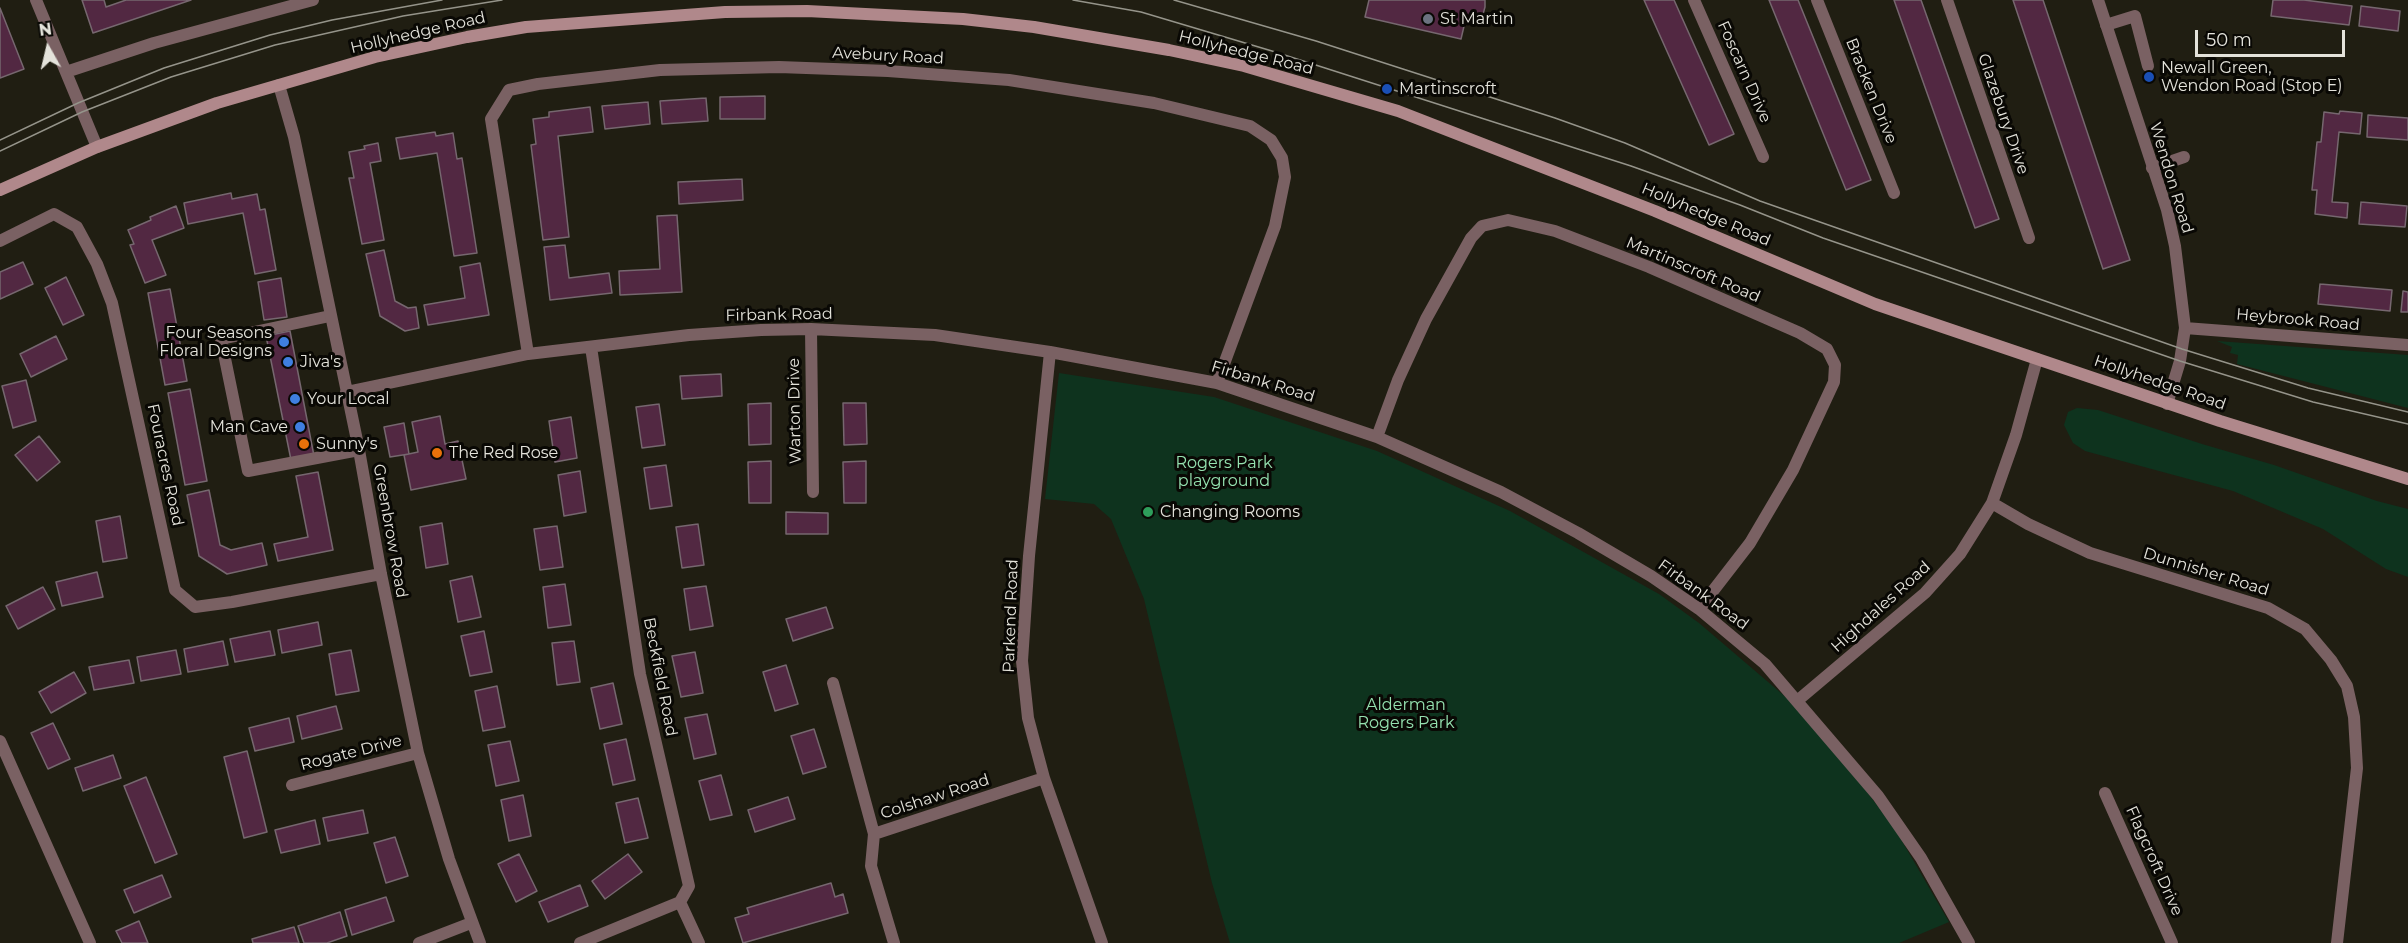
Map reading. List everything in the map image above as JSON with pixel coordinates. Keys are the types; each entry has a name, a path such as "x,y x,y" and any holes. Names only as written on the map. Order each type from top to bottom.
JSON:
{"street":[{"path":"36,0 97,147"},
{"path":"66,72 154,43 313,0"},
{"name":"Foscarn Drive","path":"1694,0 1763,157"},
{"name":"Bracken Drive","path":"1816,0 1894,193"},
{"name":"Glazebury Drive","path":"1947,0 2029,238"},
{"name":"Wendon Road","path":"2098,0 2167,210 2175,246 2185,328 2180,361 2167,404"},
{"name":"Hollyhedge Road","path":"0,190 151,126 279,85 375,57 525,27 725,12 807,11 953,19 1034,27 1169,50 1245,66 1398,111 1655,211 1875,304 2167,404 2408,479"},
{"path":"2106,25 2134,16 2148,66"},
{"name":"Avebury Road","path":"528,354 491,119 509,90 538,84 660,70 779,67 888,71 1009,80 1154,103 1250,126 1271,140 1282,158 1285,177 1275,226 1217,383"},
{"name":"Greenbrow Road","path":"279,85 294,136 359,450 381,574 418,753 471,923 480,943"},
{"path":"2152,168 2184,157"},
{"name":"Fouracres Road","path":"0,241 54,214 77,227 98,264 112,303 175,590 195,607 381,574"},
{"name":"Martinscroft Road","path":"1377,437 1398,380 1426,319 1470,238 1482,225 1508,220 1555,231 1649,267 1800,333 1827,349 1835,365 1834,382 1793,470 1750,543 1699,609"},
{"path":"330,316 221,339 248,471 359,450"},
{"name":"Heybrook Road","path":"2185,328 2408,345"},
{"name":"Firbank Road","path":"346,392 528,354 689,335 811,329 935,335 1050,352 1217,383 1377,437 1501,492 1578,533 1651,576 1699,609 1765,664 1878,796 1921,858 1969,943"},
{"name":"Warton Drive","path":"811,329 813,492"},
{"name":"Beckfield Road","path":"591,347 640,674 689,886 680,902"},
{"name":"Parkend Road","path":"1050,352 1029,556 1022,661 1028,718 1044,778 1102,943"},
{"name":"Highdales Road","path":"1797,701 1925,593 1960,554 1992,503 2016,435 2037,359"},
{"name":"Dunnisher Road","path":"1992,503 2028,524 2090,553 2268,608 2305,629 2331,660 2347,686 2354,717 2357,768 2337,943"},
{"path":"833,683 874,834"},
{"path":"0,741 90,943"},
{"name":"Rogate Drive","path":"292,785 418,753"},
{"name":"Colshaw Road","path":"894,943 871,866 874,834 1044,778"},
{"name":"Flagcroft Drive","path":"2105,793 2172,943"},
{"path":"580,943 680,902 699,943"},
{"path":"419,943 471,923"}],"green space":[{"path":"2217,341 2408,355 2408,408 2237,364 2238,355 2230,353 2232,347"},
{"name":"Alderman Rogers Park","path":"1059,373 1214,397 1377,451 1510,511 1659,594 1699,623 1788,699 1821,731 1895,829 1949,922 1899,943 1230,943 1212,883 1144,599 1111,519 1094,504 1045,499"},
{"path":"2077,408 2098,410 2274,465 2377,501 2408,509 2408,577 2386,569 2323,529 2233,491 2085,451 2073,443 2064,425 2068,412"}],"building":[{"path":"82,0 104,0 106,7 126,0 191,0 93,33"},
{"name":"St Martin","path":"1369,0 1485,0 1485,7 1480,25 1465,22 1461,39 1365,17"},
{"path":"1644,0 1674,0 1734,134 1709,145"},
{"path":"1769,0 1798,0 1871,180 1846,190"},
{"path":"1894,0 1921,0 1999,219 1975,228"},
{"path":"2013,0 2043,0 2130,260 2103,269"},
{"path":"2273,0 2304,0 2352,6 2349,25 2271,16"},
{"path":"2361,6 2400,11 2398,31 2359,26"},
{"path":"0,8 24,69 0,78"},
{"path":"765,96 765,119 720,119 720,97"},
{"path":"706,98 708,121 662,124 660,101"},
{"path":"648,102 650,124 605,129 602,106"},
{"path":"590,107 593,132 558,136 569,237 543,240 531,145 536,144 533,119 549,117 549,112"},
{"path":"2340,111 2362,113 2360,134 2339,132 2332,202 2348,203 2347,218 2315,214 2317,190 2312,190 2317,142 2321,142 2324,112 2339,114"},
{"path":"2368,115 2408,118 2408,140 2367,137"},
{"path":"435,132 436,136 453,133 457,159 462,158 477,253 454,256 437,153 400,159 396,138"},
{"path":"378,143 381,161 370,163 384,240 362,244 349,178 354,178 349,152 365,149 364,146"},
{"path":"742,179 743,200 679,204 678,182"},
{"path":"231,193 232,199 257,194 260,210 265,209 276,270 255,274 243,213 188,224 184,203"},
{"path":"2361,202 2407,206 2405,227 2359,224"},
{"path":"176,206 184,228 152,240 166,275 145,283 130,245 134,244 128,230"},
{"path":"677,215 682,292 620,295 619,271 660,269 657,216"},
{"path":"565,245 569,278 609,273 612,293 550,300 544,247"},
{"path":"384,250 395,301 408,308 416,307 419,328 405,331 380,316 366,254"},
{"path":"23,262 33,284 0,299 0,272"},
{"path":"480,263 489,315 428,325 424,305 465,298 460,267"},
{"path":"66,277 84,315 63,325 45,288"},
{"path":"281,278 287,317 264,320 258,282"},
{"path":"2320,284 2392,290 2390,311 2318,304"},
{"path":"170,289 187,381 165,385 148,293"},
{"path":"2403,291 2408,292 2408,312 2401,312"},
{"path":"290,331 314,456 291,460 266,336"},
{"path":"56,336 67,359 31,377 20,354"},
{"path":"721,374 722,396 682,399 680,376"},
{"path":"26,380 36,421 13,428 2,386"},
{"path":"190,389 207,481 185,485 168,393"},
{"path":"771,403 771,444 749,445 748,404"},
{"path":"843,403 866,403 867,444 844,445"},
{"path":"659,404 665,445 642,448 636,407"},
{"name":"The Red Rose","path":"440,416 445,444 458,441 466,479 411,490 404,455 418,452 412,422"},
{"path":"571,417 577,458 555,462 549,421"},
{"path":"404,423 409,454 390,457 384,427"},
{"path":"39,436 60,462 37,481 15,455"},
{"path":"771,461 771,503 749,503 748,462"},
{"path":"866,461 866,503 844,503 843,462"},
{"path":"666,465 672,506 650,509 644,468"},
{"path":"580,471 586,512 564,516 558,475"},
{"path":"318,472 333,550 278,561 274,544 308,537 296,476"},
{"path":"209,490 220,545 231,550 262,543 267,565 227,574 199,556 187,495"},
{"path":"786,512 828,513 828,534 786,534"},
{"path":"120,516 127,558 103,562 96,521"},
{"path":"442,523 448,564 426,568 420,527"},
{"path":"698,524 704,565 682,568 676,527"},
{"path":"557,526 563,567 540,570 534,529"},
{"path":"97,572 103,597 62,606 56,582"},
{"path":"472,576 481,617 458,622 450,581"},
{"path":"565,584 571,625 548,628 543,587"},
{"path":"706,586 713,626 690,630 684,589"},
{"path":"43,587 55,609 18,629 6,606"},
{"path":"826,607 833,628 793,641 786,619"},
{"path":"318,622 322,645 282,653 278,630"},
{"path":"270,631 275,655 235,662 230,639"},
{"path":"484,631 492,672 470,676 461,636"},
{"path":"223,641 228,665 188,672 184,649"},
{"path":"574,641 580,682 557,685 552,643"},
{"path":"176,650 181,674 141,681 137,657"},
{"path":"351,650 359,691 336,695 329,654"},
{"path":"695,652 703,693 681,697 672,656"},
{"path":"129,660 134,683 94,690 89,667"},
{"path":"786,665 798,704 775,711 763,672"},
{"path":"74,672 86,693 51,713 39,692"},
{"path":"613,683 622,724 600,729 591,688"},
{"path":"497,686 505,727 483,731 475,691"},
{"path":"336,706 342,729 302,739 297,716"},
{"path":"707,714 716,754 694,759 685,718"},
{"path":"289,718 294,742 255,751 249,728"},
{"path":"53,723 70,759 48,769 31,733"},
{"path":"814,729 826,767 803,774 791,736"},
{"path":"626,739 635,780 613,785 604,744"},
{"path":"510,741 519,781 496,786 488,745"},
{"path":"247,751 267,832 244,838 224,757"},
{"path":"113,755 121,778 83,791 75,768"},
{"path":"721,775 732,815 710,820 699,781"},
{"path":"146,777 177,854 155,863 124,786"},
{"path":"523,795 531,836 509,841 501,800"},
{"path":"788,797 795,819 755,832 748,810"},
{"path":"638,798 648,838 625,843 616,803"},
{"path":"363,810 368,833 328,841 323,818"},
{"path":"315,820 320,844 281,853 275,830"},
{"path":"395,837 408,876 386,883 374,843"},
{"path":"519,854 537,891 516,902 498,864"},
{"path":"628,854 642,872 605,899 592,881"},
{"path":"162,875 171,897 134,913 124,890"},
{"path":"831,883 835,897 843,894 848,913 743,943 735,918 749,914 747,908"},
{"path":"580,885 588,906 548,922 539,902"},
{"path":"386,897 394,921 352,935 345,910"},
{"path":"340,912 347,936 327,943 304,943 298,926"},
{"path":"139,921 148,943 122,943 116,931"},
{"path":"294,927 299,943 253,943 252,939"}],"tram line":[{"path":"0,140 78,103 164,68 270,35 332,20 442,0"},
{"path":"0,151 82,112 171,77 275,45 403,16 502,0"},
{"path":"1073,0 1141,12 1272,51 1631,166 1823,238 2180,361 2313,402 2408,424"},
{"path":"1174,0 1316,41 1555,118 1625,143 1760,201 2182,349 2308,388 2408,412"}],"place":[{"name":"St Martin","path":"1428,19"},
{"name":"Newall Green, Wendon Road (Stop E)","path":"2149,77"},
{"name":"Martinscroft","path":"1387,89"},
{"name":"Four Seasons Floral Designs","path":"284,342"},
{"name":"Jiva's","path":"288,362"},
{"name":"Your Local","path":"295,399"},
{"name":"Man Cave","path":"300,427"},
{"name":"Sunny's","path":"304,444"},
{"name":"The Red Rose","path":"437,453"},
{"name":"Changing Rooms","path":"1148,512"}],"park label":[{"name":"Rogers Park playground","path":"1224,472"}]}
